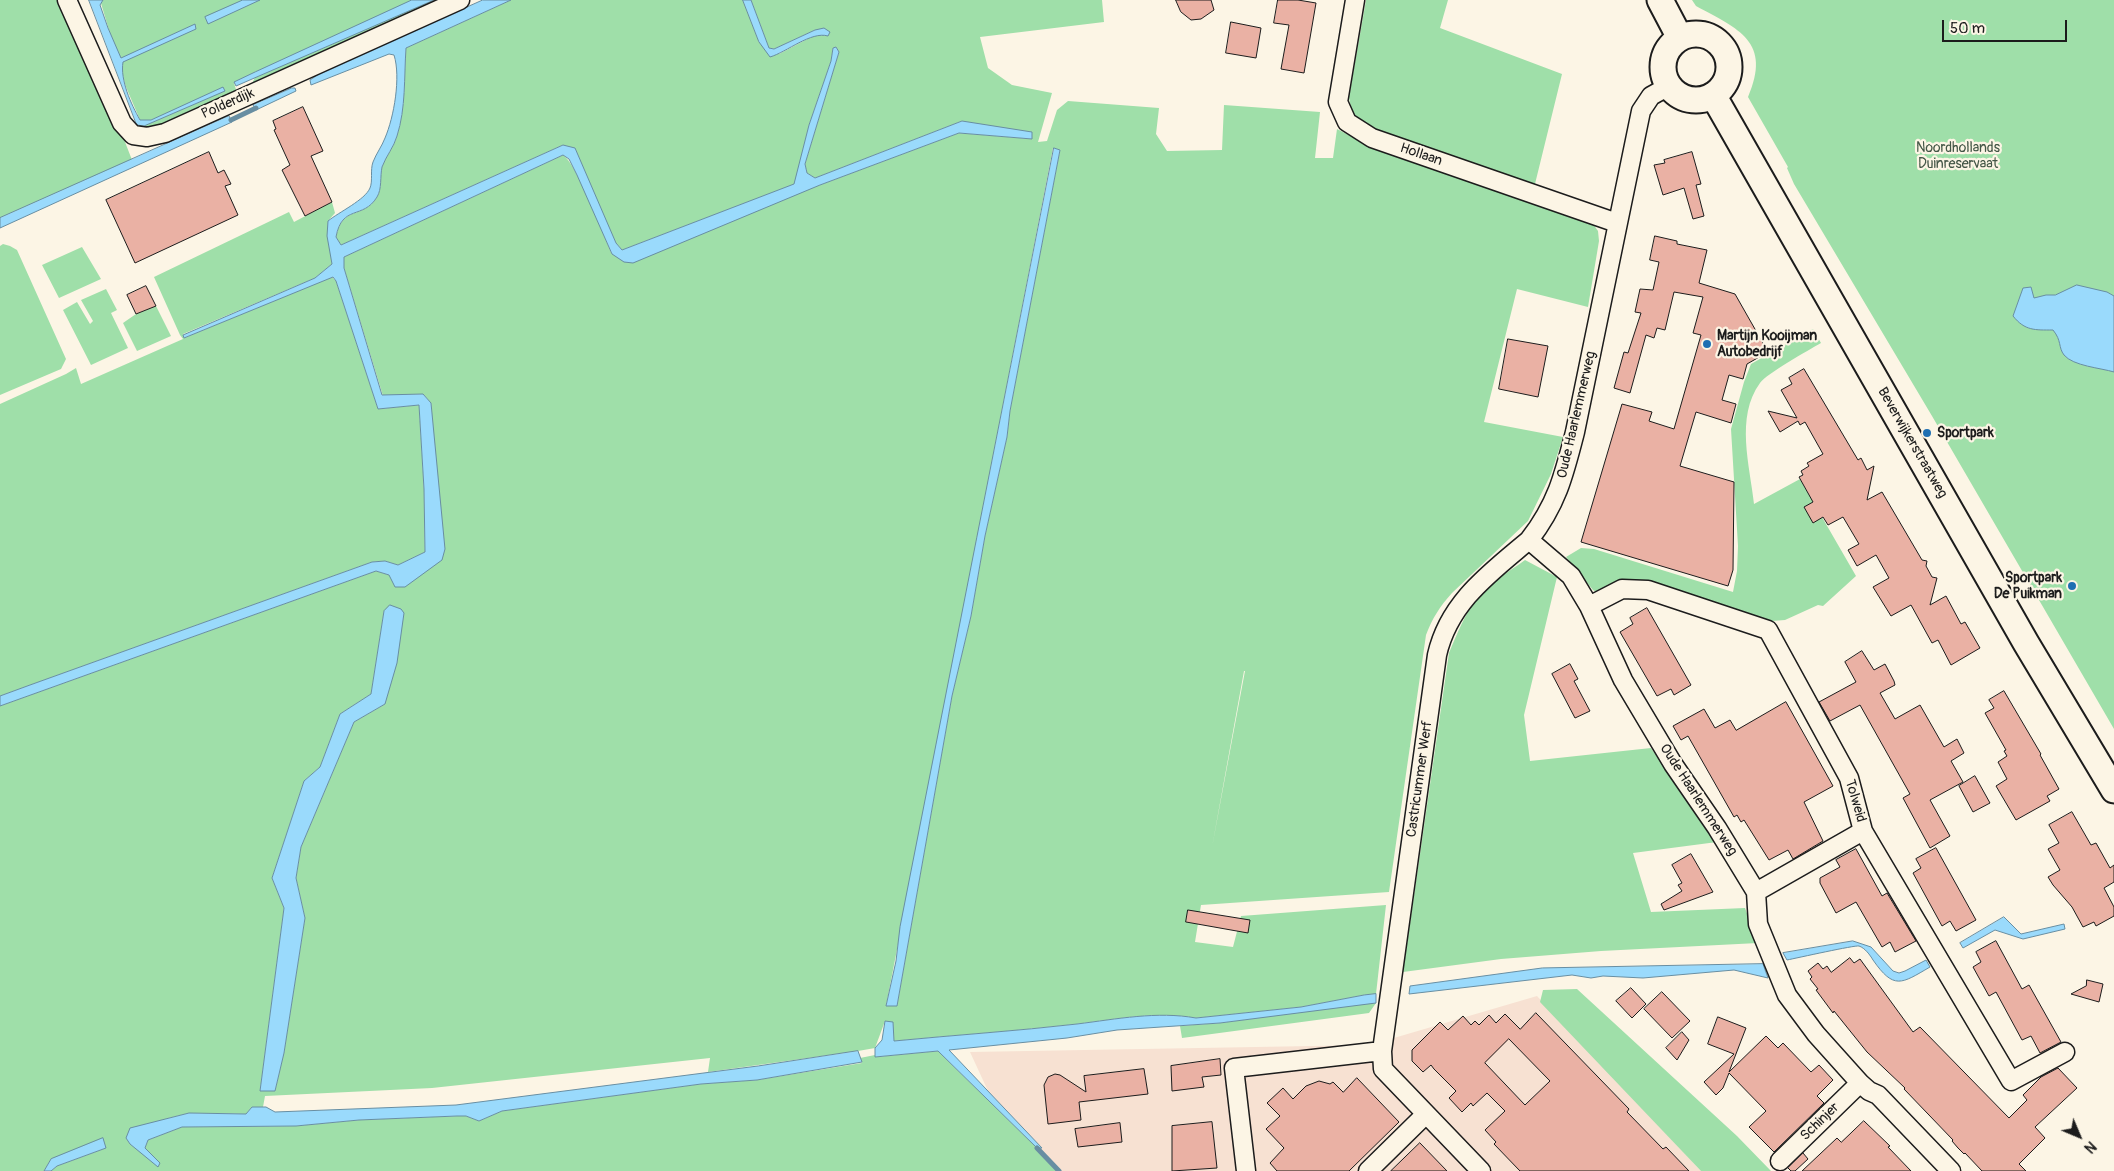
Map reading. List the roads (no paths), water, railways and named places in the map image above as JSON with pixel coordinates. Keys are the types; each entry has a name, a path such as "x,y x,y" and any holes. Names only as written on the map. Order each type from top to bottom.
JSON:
{"main road":[{"path":"1660,0 1680,38"},
{"path":"1690,35 1705,36 1718,43 1725,51 1729,70 1721,89 1713,95 1696,100 1687,99 1669,86 1663,72 1663,62 1666,52 1680,38 1690,35"},
{"name":"Beverwijkerstraatweg","path":"1713,95 2021,635 2114,790"}],"street":[{"name":"Polderdijk","path":"67,0 122,123 133,135 147,137 165,133 460,0"},
{"name":"Hollaan","path":"1355,0 1338,102 1347,122 1372,138 1617,223"},
{"name":"Oude Haarlemmerweg","path":"1669,86 1651,96 1641,111 1575,432 1564,475 1550,510 1529,540 1571,576 1588,606 1623,680 1673,764 1717,828 1756,892 1758,924 1787,995 1816,1034 1860,1083 1869,1091 1878,1095 1951,1171"},
{"name":"Castricummer Werf","path":"1481,1171 1382,1068 1382,1051 1437,654 1442,634 1458,606 1483,579 1529,540"},
{"name":"Tolweid","path":"1588,606 1622,589 1648,590 1768,630 1849,778 1863,832 2011,1081 2065,1052"},
{"path":"1756,892 1863,832"},
{"path":"1246,1171 1234,1068 1382,1051"},
{"name":"Schinjer","path":"1780,1161 1860,1083"},
{"path":"1368,1171 1426,1114"}],"water":[{"path":"89,0 103,0 100,5 121,58 195,24 196,29 123,62 125,84 140,120 151,120 223,87 225,91 144,126 137,125"},
{"path":"243,0 260,0 208,24 205,17"},
{"path":"412,0 434,0 236,86 234,82 255,72"},
{"path":"483,0 511,0 406,48 400,125 396,140 382,167 379,194 366,208 343,220 336,237 341,245 563,145 575,148 616,243 622,250 794,184 809,125 831,61 833,48 836,47 839,52 805,164 807,173 815,178 962,121 1032,132 1032,139 959,133 820,185 633,263 624,262 612,254 577,175 569,159 563,155 344,257 344,268 382,395 423,394 431,403 445,549 442,560 405,587 395,587 389,575 376,571 0,706 0,696 30,685 372,562 385,561 398,565 425,552 424,489 419,405 378,409 336,281 333,277 184,338 183,335 315,278 332,264 327,236 328,221 363,197 370,188 373,162 385,138 394,108 397,74 394,55 389,54 311,85 310,80 322,72"},
{"path":"743,0 751,0 769,48 774,49 815,30 824,28 830,32 828,36 814,36 770,57 759,42"},
{"path":"295,88 296,91 256,110 253,105"},
{"path":"229,116 232,122 0,228 0,218"},
{"path":"1054,148 1060,150 1010,411 1007,437 985,536 971,616 952,696 897,1006 886,1006 896,961 900,927"},
{"path":"2077,285 2107,292 2114,296 2114,372 2080,364 2068,359 2062,352 2058,337 2053,330 2031,329 2022,325 2013,316 2023,288 2031,287 2034,298 2055,295"},
{"path":"390,605 401,609 404,613 397,663 385,704 354,722 301,847 296,878 305,918 284,1053 275,1091 260,1091 284,908 272,878 304,781 320,767 340,714 371,694 384,611"},
{"path":"2004,917 2021,934 2064,924 2065,929 2023,939 1995,930 1963,948 1960,943"},
{"path":"1853,941 1871,947 1893,971 1899,973 1905,971 1926,960 1930,967 1912,977 1898,981 1893,980 1880,970 1867,952 1859,946 1787,960 1783,953"},
{"path":"1763,964 1768,978 1734,970 1643,978 1603,976 1591,978 1572,975 1409,994 1410,986 1542,968"},
{"path":"1376,994 1376,1003 1220,1023 1117,1030 1067,1038 949,1050 1042,1148 1037,1148 938,1051 875,1057 875,1048 882,1040 885,1021 893,1022 894,1041 1137,1016 1167,1015 1196,1018 1301,1007"},
{"path":"858,1051 862,1062 757,1080 701,1084 502,1111 479,1121 466,1116 457,1116 359,1120 296,1126 182,1127 148,1140 145,1148 160,1163 158,1167 130,1144 126,1138 130,1128 189,1113 246,1114 252,1107 266,1107 275,1112 456,1105 758,1066"},
{"path":"103,1138 106,1148 57,1166 51,1171 44,1171 51,1159"}],"waterway":[{"path":"231,120 256,108"},
{"path":"1037,1148 1059,1171"}],"place":[{"name":"Martijn Kooijman Autobedrijf","path":"1707,344"},
{"name":"Sportpark","path":"1927,433"},
{"name":"Sportpark De Puikman","path":"2072,586"}],"park label":[{"name":"Noordhollands Duinreservaat","path":"1958,156"}]}
